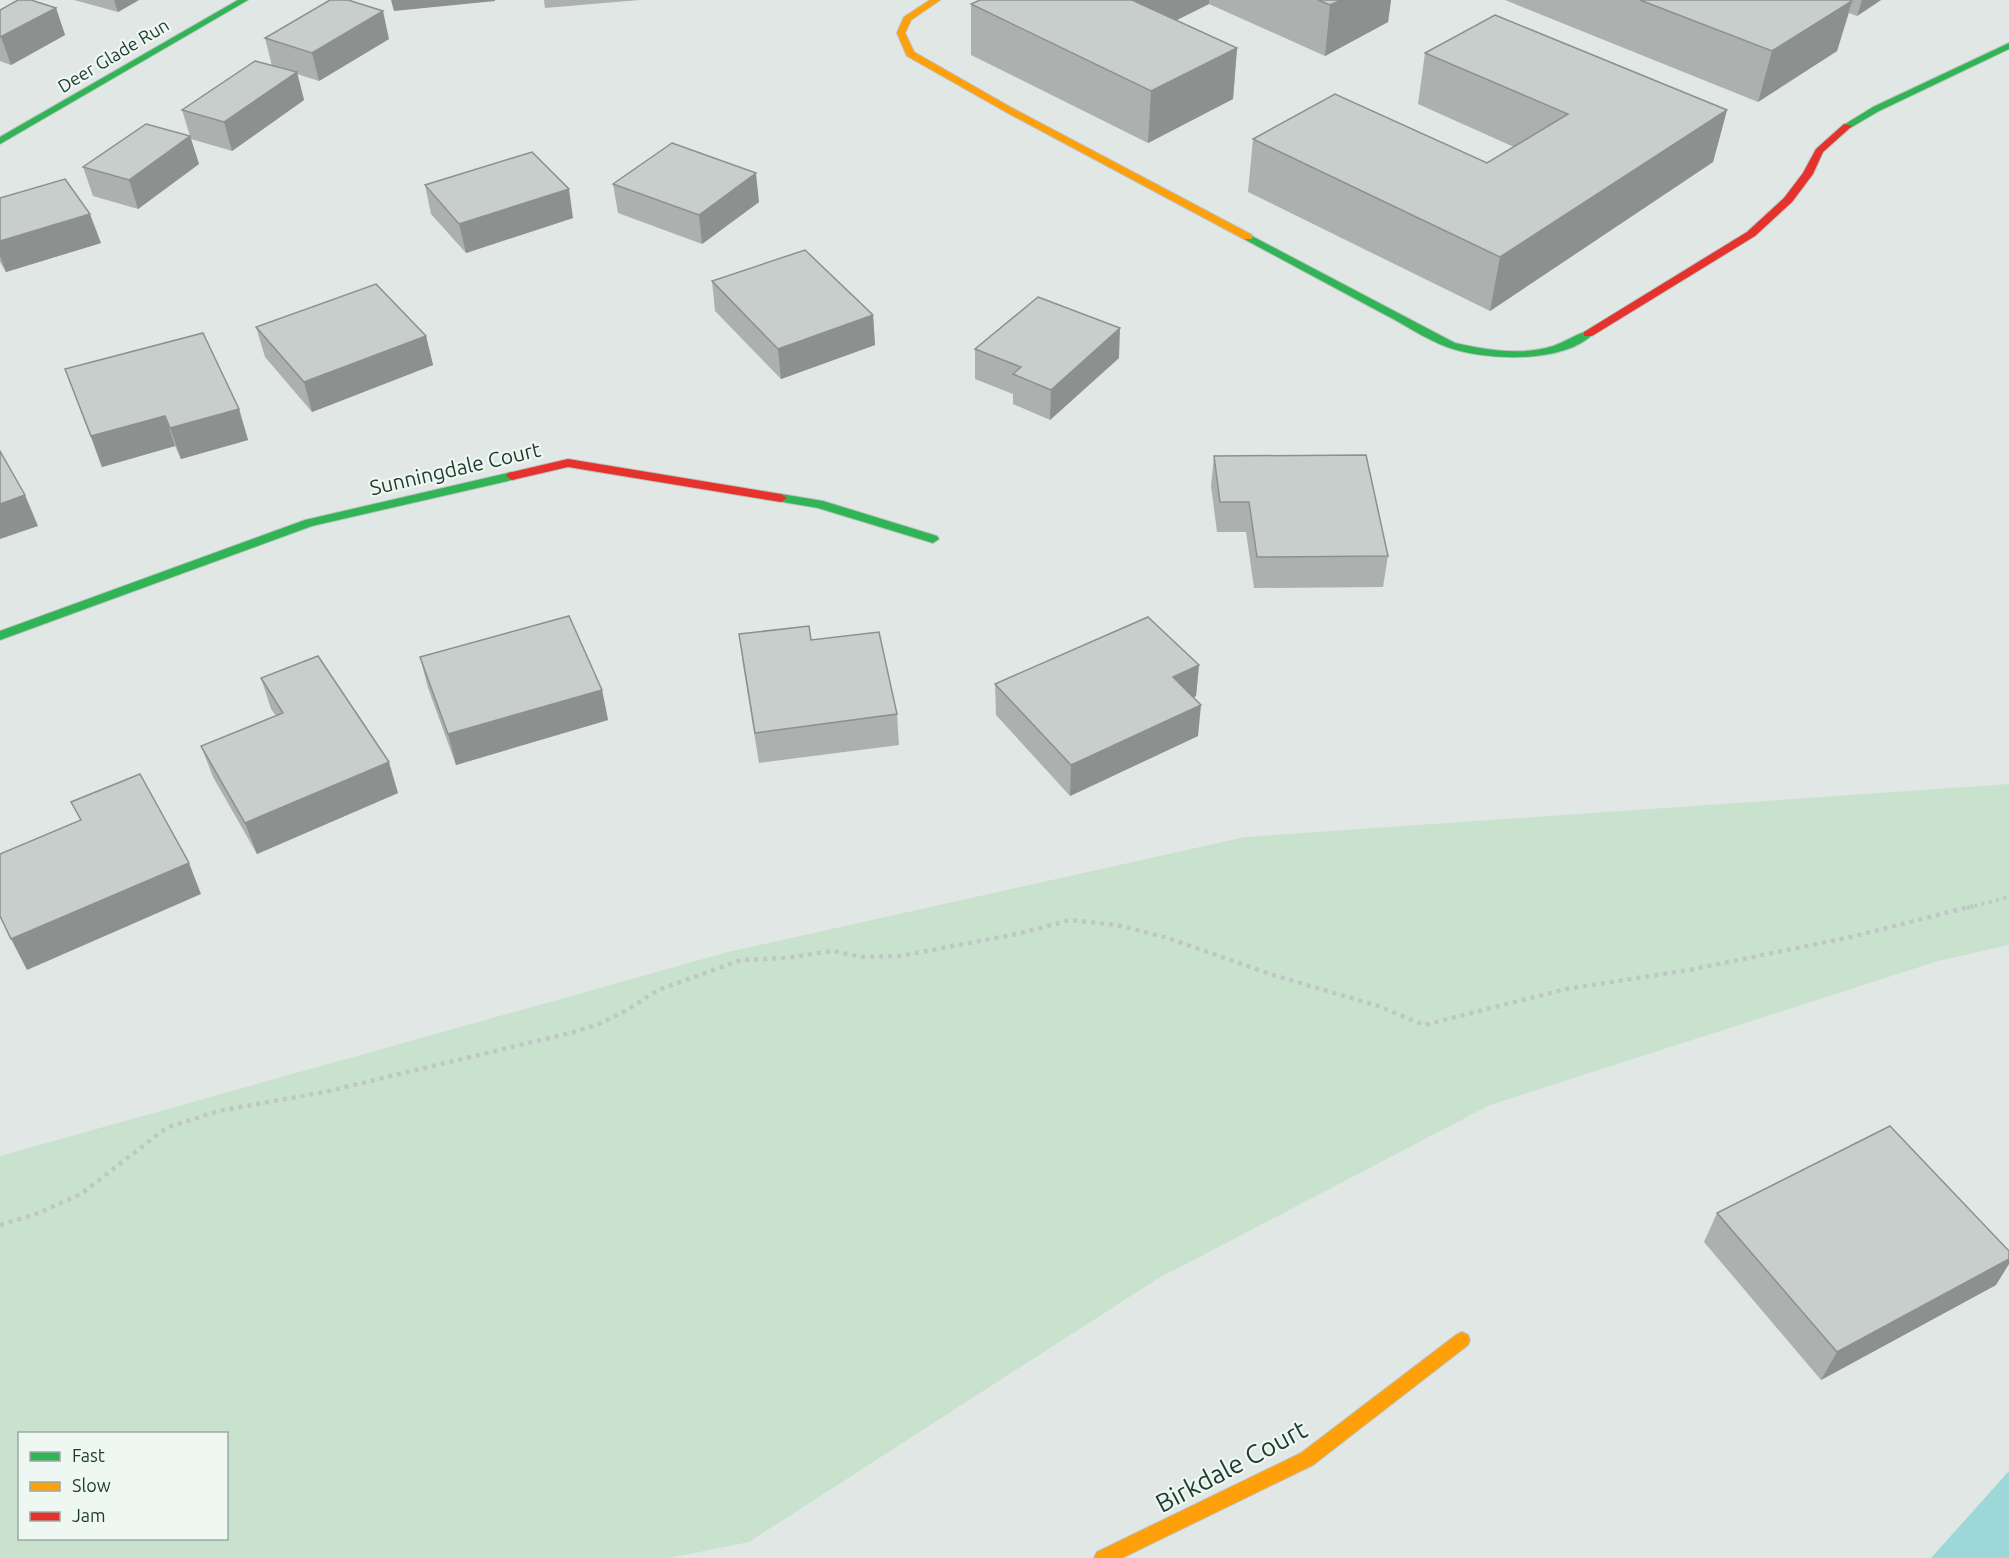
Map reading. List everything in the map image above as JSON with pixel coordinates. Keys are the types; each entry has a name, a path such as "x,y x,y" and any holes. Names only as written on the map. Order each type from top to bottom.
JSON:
{"street":[{"name":"Deer Glade Run","path":"0,141 244,0"},
{"path":"936,0 907,19 901,33 910,54 1009,110 1451,345 1491,356 1521,357 1553,351 1579,340 1751,234 1788,200 1808,174 1819,151 1842,129 1876,109 2009,46"},
{"name":"Sunningdale Court","path":"0,636 309,523 568,463 819,504 933,539"},
{"name":"Birkdale Court","path":"1103,1558 1306,1459 1461,1340"}],"path":[{"path":"0,1225 36,1214 81,1194 166,1128 218,1111 325,1092 574,1032 599,1024 658,990 741,960 786,958 833,951 863,957 900,956 1017,934 1071,920 1117,926 1168,938 1270,974 1378,1006 1424,1025 1566,989 1689,970 1851,937 2009,897"}],"green space":[{"path":"2009,784 2009,945 1938,961 1490,1105 1157,1279 749,1542 669,1558 0,1558 0,1156 728,952 1245,837"}],"water":[{"path":"2009,1471 2009,1558 1931,1558"}],"building":[{"path":"18,0 31,0 56,8 0,37 0,10"},
{"path":"330,0 348,0 383,11 312,53 265,38"},
{"path":"980,0 1132,0 1237,48 1151,91 971,4"},
{"path":"1318,0 1341,0 1330,5"},
{"path":"1640,0 1851,0 1852,1 1772,51"},
{"path":"1495,15 1727,110 1500,257 1253,139 1335,94 1487,163 1568,114 1425,53"},
{"path":"255,61 297,72 224,122 182,110"},
{"path":"146,124 190,136 129,180 83,167"},
{"path":"672,143 756,173 699,215 613,184"},
{"path":"532,152 569,189 459,224 425,185"},
{"path":"65,179 90,214 0,241 0,198"},
{"path":"805,250 873,315 778,349 712,281"},
{"path":"376,284 426,336 304,382 256,327"},
{"path":"1038,297 1120,328 1051,390 1013,374 1021,367 975,349"},
{"path":"203,333 239,409 170,428 165,416 91,436 65,369"},
{"path":"0,451 25,495 0,504"},
{"path":"1366,455 1388,556 1257,557 1249,502 1220,502 1214,456"},
{"path":"569,616 602,690 448,734 420,657"},
{"path":"1148,617 1199,665 1173,677 1201,705 1071,765 995,684"},
{"path":"809,626 811,640 879,632 897,714 755,733 739,634"},
{"path":"318,656 389,762 245,823 201,746 283,713 261,678"},
{"path":"140,774 189,863 11,939 0,916 0,854 81,820 71,802"},
{"path":"1890,1126 2009,1251 2009,1259 1837,1352 1717,1213"}],"traffic: fast":[{"path":"0,141 244,0"},
{"path":"1847,126 1876,109 2009,46"},
{"path":"1248,237 1451,345 1504,354 1538,353 1572,343 1588,334"},
{"path":"0,636 309,523 512,476"},
{"path":"781,498 819,504 933,539"}],"traffic: slow":[{"path":"936,0 907,19 901,33 910,54 1009,110 1248,237"},
{"path":"1103,1558 1307,1459 1462,1340"}],"traffic: jam":[{"path":"1588,334 1751,234 1788,200 1808,174 1819,151 1847,126"},
{"path":"512,476 568,463 781,498"}]}
